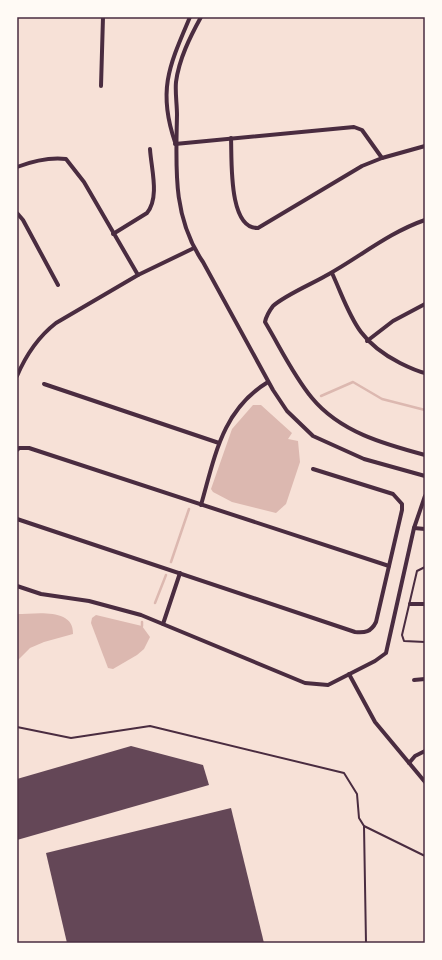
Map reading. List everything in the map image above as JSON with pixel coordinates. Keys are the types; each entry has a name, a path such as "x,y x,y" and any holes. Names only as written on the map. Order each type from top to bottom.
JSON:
{"street":[{"path":"101,86 103,17"},
{"path":"175,144 167,119 166,85 175,52 190,17"},
{"path":"201,17 182,57 176,82 175,144 180,208 183,221 194,248 268,382 287,411 313,436 364,459 425,476"},
{"path":"175,144 354,127 362,130 382,158"},
{"path":"231,138 235,199 242,220 252,228 258,228 362,166 382,158 425,146"},
{"path":"113,234 141,217 150,208 154,196 150,149"},
{"path":"17,167 49,158 66,159 80,177 138,275"},
{"path":"17,213 23,220 58,285"},
{"path":"425,220 412,225 367,250 332,273 278,302 270,310 265,322 299,380 323,410 356,432 370,438 425,455"},
{"path":"17,376 29,352 45,332 69,315 138,275 194,248"},
{"path":"332,273 356,326 368,341 388,357 415,370 425,373"},
{"path":"368,341 393,321 425,304"},
{"path":"201,505 219,443 240,405 255,390 268,382"},
{"path":"44,384 219,443"},
{"path":"18,449 30,448 389,566"},
{"path":"17,518 355,632 363,633 368,631 376,622 402,510 402,504 393,494 313,469"},
{"path":"17,586 41,594 103,605 141,615 305,683 328,685 375,661 386,653 414,528 425,496"},
{"path":"414,528 425,529"},
{"path":"163,624 180,573"},
{"path":"410,604 425,604"},
{"path":"349,674 375,722 425,782"},
{"path":"414,680 425,680"},
{"path":"409,763 415,756 425,751"}],"lane":[{"path":"425,567 417,571 402,639 404,641 425,642"},
{"path":"17,728 71,738 150,726 344,773 357,794 359,818 364,826 366,943"},
{"path":"364,826 425,856"}],"shaded area":[{"path":"253,405 261,405 292,433 288,439 298,441 300,462 286,504 276,513 232,502 213,492 211,489 232,429"},
{"path":"43,613 60,616 67,619 72,625 73,634 44,642 30,648 17,661 17,614"},
{"path":"96,615 142,626 150,637 144,649 137,655 113,669 108,668 91,623 92,618"}],"building":[{"path":"131,746 203,765 209,785 17,840 17,779"},
{"path":"231,808 264,943 67,943 46,853"}],"waterway":[{"path":"321,396 353,382 382,399 425,410"},
{"path":"171,562 189,509"},
{"path":"155,603 166,575"}]}
